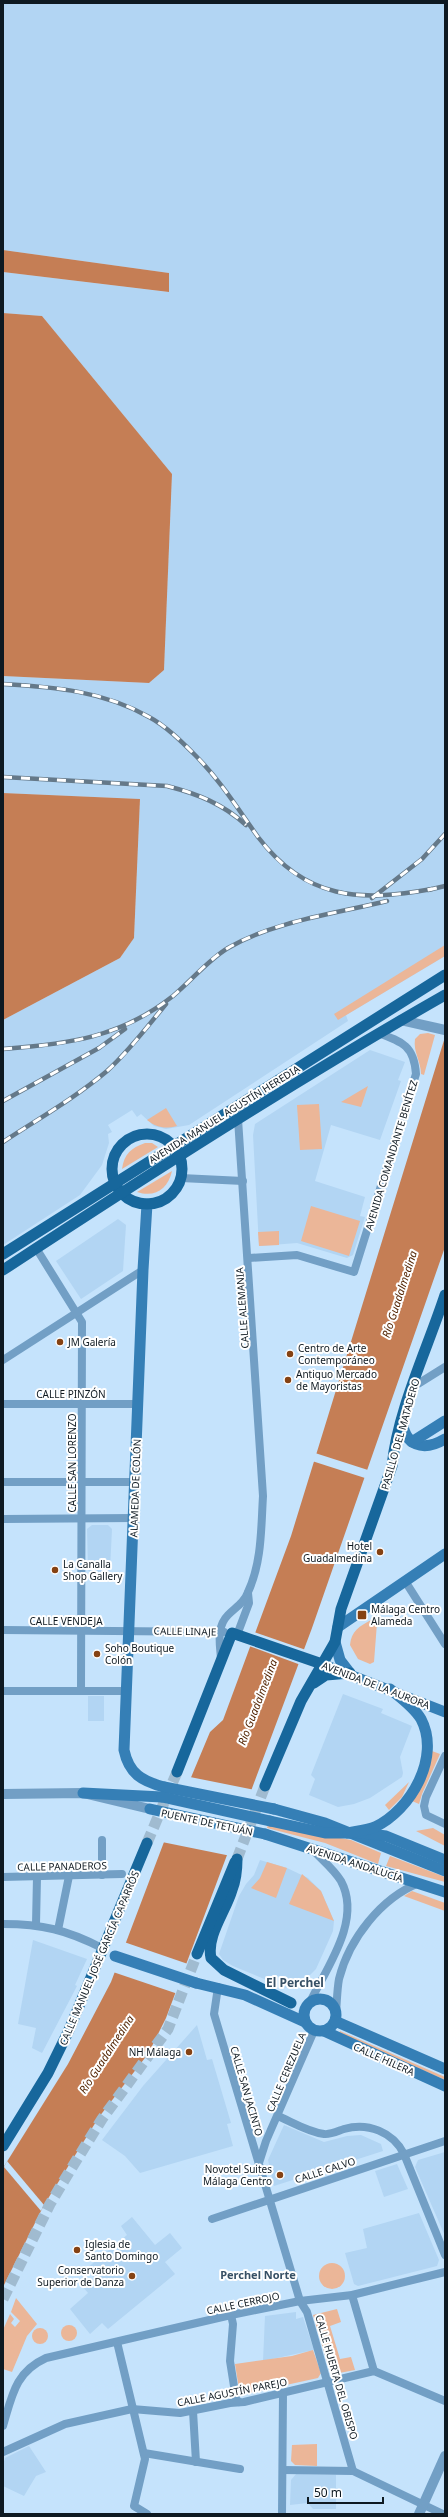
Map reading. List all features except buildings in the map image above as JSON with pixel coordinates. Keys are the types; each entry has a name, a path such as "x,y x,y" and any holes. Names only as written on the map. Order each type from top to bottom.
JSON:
{"main road":[{"name":"AVENIDA MANUEL AGUSTÍN HEREDIA","path":"3,1254 445,975"},
{"name":"AVENIDA MANUEL AGUSTÍN HEREDIA","path":"3,1270 238,1119 378,1033 445,995"},
{"path":"145,1133 156,1134 174,1146 180,1156 182,1178 173,1193 165,1199 147,1204 133,1201 121,1193 114,1183 112,1162 115,1152 128,1138 145,1133"},
{"name":"ALAMEDA DE COLÓN","path":"147,1204 142,1270 134,1518 124,1750 131,1770 157,1791"},
{"name":"PASILLO DEL MATADERO","path":"265,1786 301,1701 335,1642 341,1610 392,1466 394,1448 402,1419 445,1295"},
{"path":"402,1419 404,1434 412,1442 430,1446 445,1439"},
{"path":"412,1442 445,1421"},
{"path":"338,1627 445,1554"},
{"path":"177,1772 221,1660 240,1635"},
{"name":"AVENIDA DE LA AURORA","path":"240,1635 350,1673 445,1712"},
{"name":"PASILLO DEL MATADERO","path":"335,1642 340,1660 350,1673"},
{"path":"311,1686 326,1675 350,1673"},
{"path":"348,1833 374,1827 398,1811 413,1789 425,1764 428,1745 420,1718 390,1689"},
{"path":"157,1791 270,1821 325,1833 348,1833 393,1838 445,1860"},
{"path":"83,1793 157,1791 274,1809 325,1823 445,1871"},
{"name":"PUENTE DE TETUÁN","path":"150,1809 264,1834"},
{"name":"AVENIDA ANDALUCÍA","path":"264,1834 445,1892"},
{"name":"CALLE MANUEL JOSÉ GARCÍA CAPARRÓS","path":"3,2146 48,2073 69,2030 147,1843"},
{"path":"197,1954 237,1859 236,1878 232,1892 210,1946 211,1958 224,1970 291,2003"},
{"path":"102,1948 115,1956 196,1983 218,1987 253,1998 304,2022 319,2031 335,2017 329,2002 324,2000 309,2003 291,2003 253,1998"},
{"path":"304,2022 304,2009 309,2003"},
{"name":"CALLE HILERA","path":"335,2017 445,2069"},
{"name":"CALLE HILERA","path":"319,2031 445,2086"}],"street":[{"path":"401,1020 444,1030"},
{"name":"AVENIDA COMANDANTE BENÍTEZ","path":"249,1258 297,1255 354,1272 416,1074 414,1057 398,1040 378,1033"},
{"name":"CALLE ALEMANIA","path":"238,1119 249,1258 263,1496 260,1549 248,1592"},
{"path":"182,1178 243,1181"},
{"name":"CALLE SAN LORENZO","path":"36,1248 82,1322 81,1691"},
{"path":"3,1360 142,1270"},
{"path":"413,1387 445,1367"},
{"name":"CALLE PINZÓN","path":"3,1404 138,1404"},
{"path":"3,1482 82,1480 135,1482"},
{"path":"3,1519 134,1518"},
{"path":"405,1581 442,1634 445,1644"},
{"path":"221,1660 219,1631 223,1622 242,1603 248,1592"},
{"path":"240,1635 242,1616 249,1603 248,1592"},
{"path":"232,1612 242,1616"},
{"name":"CALLE VENDEJA","path":"3,1630 129,1631"},
{"name":"CALLE LINAJE","path":"129,1631 219,1631 240,1635"},
{"path":"3,1691 126,1691"},
{"path":"445,1756 426,1797 424,1806 426,1815 445,1824"},
{"path":"3,1794 83,1793 150,1809"},
{"path":"102,1840 102,1875"},
{"path":"309,2003 328,1967 346,1926 348,1914 346,1894 340,1881 310,1848"},
{"name":"CALLE PANADEROS","path":"3,1877 122,1874"},
{"path":"58,1930 69,1876"},
{"path":"36,1924 37,1877"},
{"path":"335,2017 339,1979 357,1939 379,1909 402,1891 419,1883"},
{"path":"3,1924 36,1924 58,1930 102,1948"},
{"name":"CALLE SAN JACINTO","path":"218,1987 214,2014 268,2200"},
{"name":"CALLE CEREZUELA","path":"258,2166 268,2136 319,2031"},
{"path":"278,2116 325,2134 358,2126 371,2128 388,2135 399,2144 445,2254"},
{"path":"249,2133 261,2140 268,2136"},
{"name":"CALLE CALVO","path":"212,2219 445,2141"},
{"name":"CALLE HUERTA DEL OBISPO","path":"268,2200 300,2301 307,2312 353,2471"},
{"name":"CALLE CERROJO","path":"3,2426 17,2382 33,2364 46,2358 231,2315 300,2301 352,2295 445,2272"},
{"path":"352,2295 374,2371 445,2400"},
{"path":"231,2315 233,2324 231,2369 236,2399 242,2402"},
{"path":"117,2342 145,2459 134,2506 147,2514"},
{"name":"CALLE AGUSTÍN PAREJO","path":"3,2452 65,2424 132,2409 171,2413 193,2411 283,2393 374,2371"},
{"path":"282,2514 283,2393"},
{"path":"193,2411 196,2462"},
{"path":"144,2453 240,2469"},
{"path":"419,2514 445,2456"},
{"path":"283,2470 353,2471 443,2514"}],"shaded area":[{"path":"3,3 445,3 445,956 346,1015 348,1021 189,1125 166,1129 154,1126 141,1114 137,1117 132,1110 108,1125 112,1132 108,1134 109,1143 102,1165 80,1195 3,1245 3,1020 120,958 134,938 140,799 3,793 3,676 149,683 164,670 172,474 42,316 3,313 3,272 168,292 169,273 3,250"},
{"path":"445,945 445,956 338,1020 334,1014"},
{"path":"428,1033 435,1035 424,1075 421,1074 415,1048 415,1039 420,1034"},
{"path":"370,1050 405,1062 398,1080 401,1081 380,1140 331,1125 315,1181 365,1197 360,1216 365,1217 353,1255 347,1258 297,1243 259,1246 253,1135 255,1124"},
{"path":"368,1086 361,1107 341,1102"},
{"path":"319,1104 322,1149 300,1150 297,1105"},
{"path":"166,1108 177,1126 161,1127 154,1125 147,1120"},
{"path":"145,1143 152,1143 158,1147 122,1169 124,1159 129,1152"},
{"path":"172,1171 164,1187 155,1193 144,1194 137,1192"},
{"path":"311,1206 360,1221 349,1256 301,1241"},
{"path":"118,1219 126,1225 123,1271 81,1299 56,1261"},
{"path":"279,1231 279,1245 259,1246 258,1232"},
{"path":"92,1525 108,1525 112,1529 110,1570 105,1575 92,1575 88,1570 87,1529"},
{"path":"371,1620 377,1623 374,1662 370,1664 358,1659 350,1645 354,1633"},
{"path":"343,1694 383,1709 381,1713 412,1726 400,1757 403,1773 402,1777 370,1798 354,1804 338,1807 309,1795 315,1779 311,1775"},
{"path":"88,1696 104,1696 104,1721 88,1721"},
{"path":"432,1751 440,1754 419,1804 412,1801"},
{"path":"409,1782 402,1797 389,1810 385,1805"},
{"path":"268,1824 351,1840 381,1853 378,1864 325,1843 267,1828"},
{"path":"433,1828 445,1835 445,1846 416,1831"},
{"path":"390,1856 445,1877 445,1882 386,1866"},
{"path":"260,1860 287,1868 308,1878 321,1891 334,1921 333,1931 316,1969 305,1980 292,1987 284,1988 287,1980 277,1976 274,1983 233,1966 223,1960 219,1954 239,1896 246,1884 254,1875"},
{"path":"267,1862 287,1868 276,1898 251,1888 260,1878"},
{"path":"302,1874 321,1891 334,1921 289,1904"},
{"path":"412,1891 445,1903 445,1911 404,1896"},
{"path":"33,1940 87,1959 75,1985 77,1986 42,2053 32,2048 36,2028 18,2024"},
{"path":"197,2025 207,2060 212,2059 231,2123 227,2124 233,2146 140,2173 125,2156 102,2140 143,2086"},
{"path":"340,2031 445,2077 445,2080 339,2033"},
{"path":"284,2125 324,2142 347,2136 361,2135 381,2144 383,2151 274,2186 268,2160"},
{"path":"445,2152 445,2236 415,2167 418,2160"},
{"path":"397,2164 408,2189 384,2197 375,2171"},
{"path":"419,2213 439,2260 437,2266 358,2286 354,2284 345,2253 367,2248 363,2229"},
{"name":"Conservatorio Superior de Danza","path":"132,2217 155,2245 170,2233 182,2248 165,2262 175,2274 108,2329 102,2323 90,2334 70,2309 88,2293 83,2287 94,2278 86,2269 127,2235 121,2226"},
{"path":"332,2263 341,2267 345,2276 341,2285 332,2289 323,2285 319,2276 323,2267"},
{"path":"16,2298 37,2324 27,2336 12,2372 3,2369 3,2330 10,2314 14,2319 11,2323 15,2327 20,2321 11,2312"},
{"path":"337,2309 341,2322 330,2326 340,2359 351,2357 355,2370 334,2374 330,2372 313,2315"},
{"path":"296,2312 296,2319 303,2317 314,2350 263,2361 265,2316"},
{"path":"66,2325 72,2325 77,2330 75,2339 72,2341 66,2341 61,2336 61,2330"},
{"path":"37,2328 43,2328 48,2333 46,2342 43,2344 37,2344 32,2339 32,2333"},
{"path":"313,2350 321,2373 318,2378 240,2395 235,2364 292,2356"},
{"path":"317,2444 317,2466 295,2465 291,2461 292,2445"},
{"path":"29,2446 46,2472 36,2476 24,2496 3,2486 3,2465 5,2458"},
{"path":"296,2474 336,2475 336,2509 313,2509 308,2503 290,2505 291,2480"}],"water":[{"path":"3,250 169,273 169,292 3,272"},
{"path":"3,313 42,316 172,474 164,670 149,683 3,676"},
{"path":"3,793 140,799 134,938 120,958 3,1020"},
{"name":"Río Guadalmedina","path":"445,1037 445,1247 312,1628 166,2018 148,2054 99,2117 44,2205 3,2287 3,2168 68,2064 111,1982 164,1842 210,1732 223,1720 291,1536"}],"pier":[{"path":"315,1453 368,1470 365,1478 312,1461"},
{"path":"254,1632 306,1650 301,1665 249,1646"},
{"path":"190,1777 255,1790 231,1856 162,1842"},
{"path":"124,1942 188,1964 178,1994 113,1972"},
{"path":"7,2161 44,2205 41,2211 4,2167"}],"tunnel":[{"path":"147,1843 177,1772"},
{"path":"237,1859 265,1786"},
{"path":"3,2299 50,2204 71,2169 102,2119 168,2029 197,1954"}],"railway":[{"path":"3,684 60,689 96,696 132,708 149,717 168,730 213,774 258,837 276,858 295,874 315,885 336,892 358,895 406,893 432,889"},
{"path":"3,777 167,786 200,796 228,811 246,825"},
{"path":"372,898 422,859 445,834"},
{"path":"428,890 445,886"},
{"path":"3,1049 50,1045 113,1030 153,1010 173,996 221,953 246,939 265,931 305,919 387,901"},
{"path":"3,1142 69,1099 107,1071 130,1047 166,1004"},
{"path":"3,1101 99,1048 125,1029"}],"place":[{"name":"JM Galería","path":"60,1342"},
{"name":"Centro de Arte Contemporáneo","path":"290,1354"},
{"name":"Antiguo Mercado de Mayoristas","path":"288,1380"},
{"name":"Hotel Guadalmedina","path":"380,1552"},
{"name":"La Canalla Shop Gallery","path":"55,1570"},
{"name":"Málaga Centro Alameda","path":"362,1615"},
{"name":"Soho Boutique Colón","path":"97,1654"},
{"name":"NH Málaga","path":"189,2052"},
{"name":"Novotel Suites Málaga Centro","path":"280,2175"},
{"name":"Iglesia de Santo Domingo","path":"77,2250"},
{"name":"Conservatorio Superior de Danza","path":"132,2276"}],"district":[{"name":"El Perchel","path":"295,1982"},
{"name":"Perchel Norte","path":"258,2274"}]}
